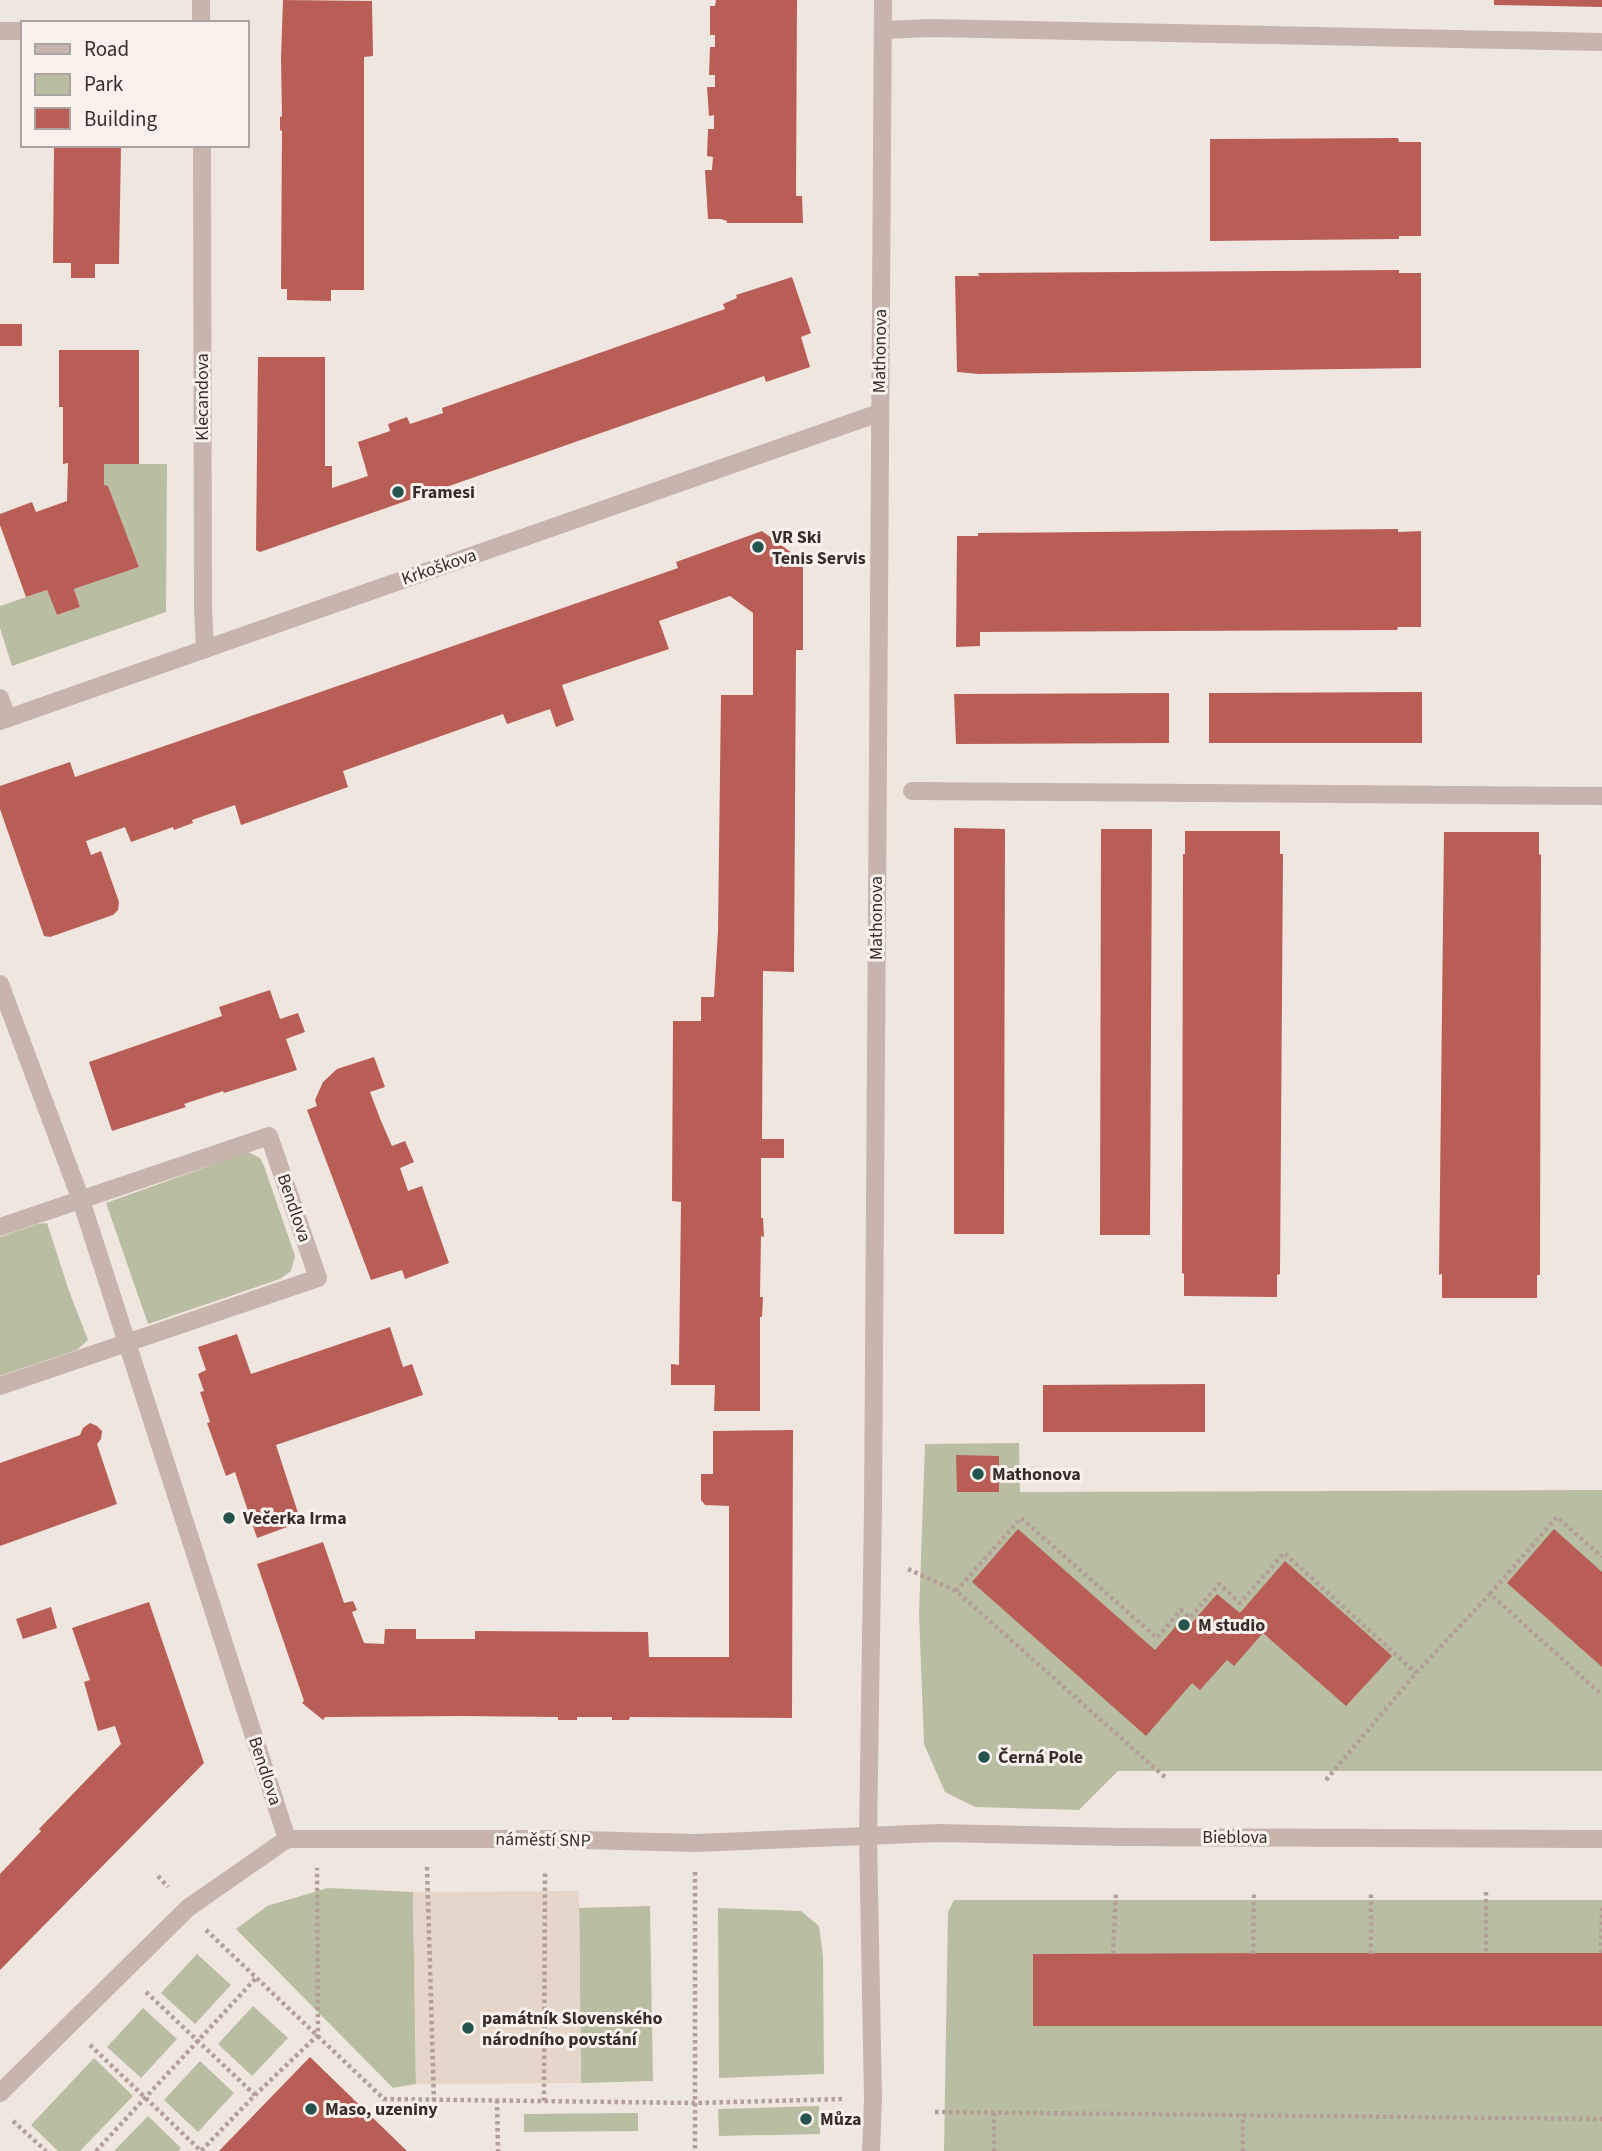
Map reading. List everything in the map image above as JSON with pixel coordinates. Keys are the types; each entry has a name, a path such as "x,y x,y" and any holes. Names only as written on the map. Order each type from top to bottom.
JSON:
{"street":[{"path":"201,0 201,21"},
{"name":"Mathonova","path":"868,1836 873,1495 883,0"},
{"path":"884,30 1602,42"},
{"path":"0,31 21,31"},
{"name":"Klecandova","path":"202,147 205,649"},
{"name":"Krkoškova","path":"3,720 879,413"},
{"path":"0,698 3,720"},
{"path":"912,791 1602,796"},
{"name":"Bendlova","path":"0,985 81,1200 287,1839"},
{"name":"Bendlova","path":"0,1227 269,1136 318,1278 0,1386"},
{"name":"Bieblova","path":"868,1836 938,1833 1134,1837 1602,1839"},
{"path":"868,1836 872,2151"},
{"name":"náměstí SNP","path":"287,1839 545,1839 695,1843 868,1836"},
{"path":"0,2093 188,1908 287,1839"}],"path":[{"path":"1326,1780 1416,1673 1557,1517 1602,1557"},
{"path":"956,1591 1021,1518 1157,1638 1181,1610 1190,1618 1219,1584 1240,1603 1284,1553 1416,1673"},
{"path":"908,1569 956,1591 1167,1779"},
{"path":"1490,1594 1602,1695"},
{"path":"69,2026 201,2151 318,2035 316,1839"},
{"path":"428,1839 426,1880 434,2101"},
{"path":"544,2101 545,1839"},
{"path":"695,1843 695,2151"},
{"path":"158,1876 208,1933 384,2099 695,2103 873,2099"},
{"path":"1253,1954 1254,1891"},
{"path":"1113,1954 1116,1892"},
{"path":"1371,1892 1371,1954"},
{"path":"1486,1892 1486,1955"},
{"path":"1601,1953 1602,1905"},
{"path":"124,1970 255,2095"},
{"path":"96,2151 257,1977"},
{"path":"497,2100 498,2151"},
{"path":"935,2112 1602,2119"},
{"path":"994,2113 994,2151"},
{"path":"1243,2114 1243,2151"},
{"path":"10,2118 46,2151"}],"green space":[{"path":"104,464 167,464 166,612 12,666 0,628 0,606 47,590 57,615 80,607 74,589 139,567 108,487 104,485"},
{"path":"248,1152 260,1158 264,1166 295,1256 291,1271 280,1279 148,1324 106,1203"},
{"path":"47,1223 88,1340 77,1350 0,1376 0,1237"},
{"path":"1019,1443 1020,1492 1602,1490 1602,1771 1118,1771 1079,1810 975,1807 945,1792 924,1744 919,1614 925,1444"},
{"path":"328,1888 413,1892 416,2084 393,2088 236,1929 267,1906"},
{"path":"954,1900 1602,1900 1602,2151 944,2151 948,1912"},
{"path":"650,1906 653,2081 581,2083 579,1908"},
{"path":"718,1908 801,1911 819,1926 823,1956 824,2074 719,2078"},
{"path":"197,1954 231,1985 195,2024 161,1993"},
{"path":"253,2006 288,2038 252,2076 218,2044"},
{"path":"143,2008 177,2039 141,2078 107,2047"},
{"path":"94,2058 133,2096 80,2151 58,2151 31,2125"},
{"path":"200,2061 234,2093 198,2132 164,2100"},
{"path":"819,2106 820,2134 719,2136 718,2109"},
{"path":"638,2113 638,2131 524,2132 524,2114"},
{"path":"148,2116 181,2148 178,2151 114,2151"}],"shaded area":[{"path":"579,1891 581,2083 416,2084 413,1892"}],"building":[{"path":"283,0 372,1 373,56 364,57 364,290 331,290 331,301 287,300 287,289 281,289 280,117"},
{"path":"716,0 797,0 796,196 802,196 803,223 727,223 721,219 708,219 705,170 712,170 713,157 707,156 708,129 714,129 714,115 709,116 707,87 715,87 715,75 709,75 710,47 715,47 715,35 710,35 710,6 715,6"},
{"path":"1494,0 1602,0 1602,7 1494,5"},
{"path":"1398,138 1399,142 1421,142 1421,236 1399,236 1399,239 1210,241 1210,139"},
{"path":"54,147 121,147 119,264 95,264 95,278 71,278 71,263 53,263"},
{"path":"1399,270 1399,273 1421,273 1421,368 979,374 957,372 955,276 979,276 978,273"},
{"path":"792,277 811,333 801,337 810,367 766,382 764,376 260,552 256,550 258,357 325,357 325,466 332,466 332,488 368,476 358,442 390,431 388,424 407,417 410,424 443,413 442,408 725,309 723,304 737,298 736,295"},
{"path":"0,324 22,324 22,346 0,346"},
{"path":"59,350 139,350 139,464 104,464 104,485 108,486 139,567 74,589 80,607 57,615 47,590 26,597 0,525 0,514 32,502 36,512 67,501 68,463 63,464 63,407 59,407"},
{"path":"1398,529 1398,532 1421,531 1421,627 1398,627 1397,630 980,632 980,646 956,647 957,536 978,536 978,533"},
{"path":"762,531 803,561 803,650 796,650 794,972 763,971 762,1139 784,1139 784,1158 761,1158 761,1218 764,1237 761,1236 760,1297 763,1297 760,1317 760,1411 714,1411 715,1385 671,1385 671,1364 679,1365 681,1202 672,1201 673,1021 701,1021 701,997 714,997 718,931 721,695 753,695 753,613 730,596 659,621 669,649 562,685 574,720 556,727 550,709 507,724 503,714 343,771 348,787 241,825 235,805 192,820 193,823 174,830 173,827 131,842 125,827 86,841 91,855 101,851 119,902 118,910 113,915 50,937 44,936 0,809 0,786 70,762 75,777 678,568 676,562"},
{"path":"1422,692 1422,743 1209,743 1209,693"},
{"path":"1169,693 1169,743 956,744 954,694"},
{"path":"954,828 1005,829 1004,1234 954,1234"},
{"path":"1101,829 1152,829 1150,1235 1100,1235"},
{"path":"1185,831 1280,831 1280,854 1283,854 1280,1274 1277,1275 1277,1297 1184,1296"},
{"path":"1444,832 1539,832 1540,1275 1537,1275 1537,1298 1442,1298 1442,1274 1439,1275"},
{"path":"270,990 280,1019 298,1013 305,1032 286,1039 297,1070 224,1093 223,1091 184,1104 186,1107 112,1131 89,1062 222,1016 219,1007"},
{"path":"374,1057 385,1087 370,1092 392,1146 405,1141 414,1162 400,1168 408,1191 422,1186 449,1263 405,1279 402,1270 371,1280 307,1110 317,1106 315,1100 323,1082 337,1069"},
{"path":"390,1327 403,1367 412,1364 423,1395 276,1445 301,1522 257,1538 235,1472 226,1476 207,1423 210,1422 200,1392 204,1391 198,1374 206,1370 198,1347 237,1334 251,1374"},
{"path":"1205,1384 1205,1432 1043,1432 1043,1385"},
{"path":"90,1423 102,1431 97,1444 117,1504 0,1546 0,1463 80,1435 83,1428"},
{"path":"793,1430 792,1718 630,1717 629,1720 612,1720 612,1717 577,1717 577,1720 558,1720 558,1717 460,1716 325,1717 323,1720 302,1703 304,1701 257,1564 323,1542 344,1603 353,1601 357,1610 352,1612 364,1643 384,1644 385,1629 416,1629 416,1639 475,1639 475,1631 648,1632 649,1657 729,1657 729,1506 705,1505 701,1500 701,1474 713,1474 713,1431"},
{"name":"Mathonova","path":"956,1455 999,1456 999,1492 957,1492"},
{"path":"1018,1529 1155,1650 1183,1618 1190,1625 1217,1594 1240,1613 1285,1561 1392,1656 1346,1706 1263,1633 1234,1666 1227,1660 1200,1690 1192,1683 1146,1736 972,1582"},
{"path":"1554,1529 1602,1572 1602,1667 1507,1583"},
{"path":"149,1602 204,1763 0,1970 0,1874 41,1831 39,1829 121,1744 115,1726 98,1731 84,1682 90,1680 72,1628"},
{"path":"51,1607 57,1628 23,1639 16,1619"},
{"path":"1602,1953 1602,2026 1033,2026 1033,1954"},
{"path":"310,2057 407,2151 219,2151"}],"place":[{"name":"Framesi","path":"398,492"},
{"name":"VR Ski Tenis Servis","path":"758,547"},
{"name":"Mathonova","path":"978,1474"},
{"name":"Večerka Irma","path":"229,1518"},
{"name":"M studio","path":"1184,1625"},
{"name":"Černá Pole","path":"984,1757"},
{"name":"památník Slovenského národního povstání","path":"468,2028"},
{"name":"Maso, uzeniny","path":"311,2109"},
{"name":"Můza","path":"806,2119"}]}
